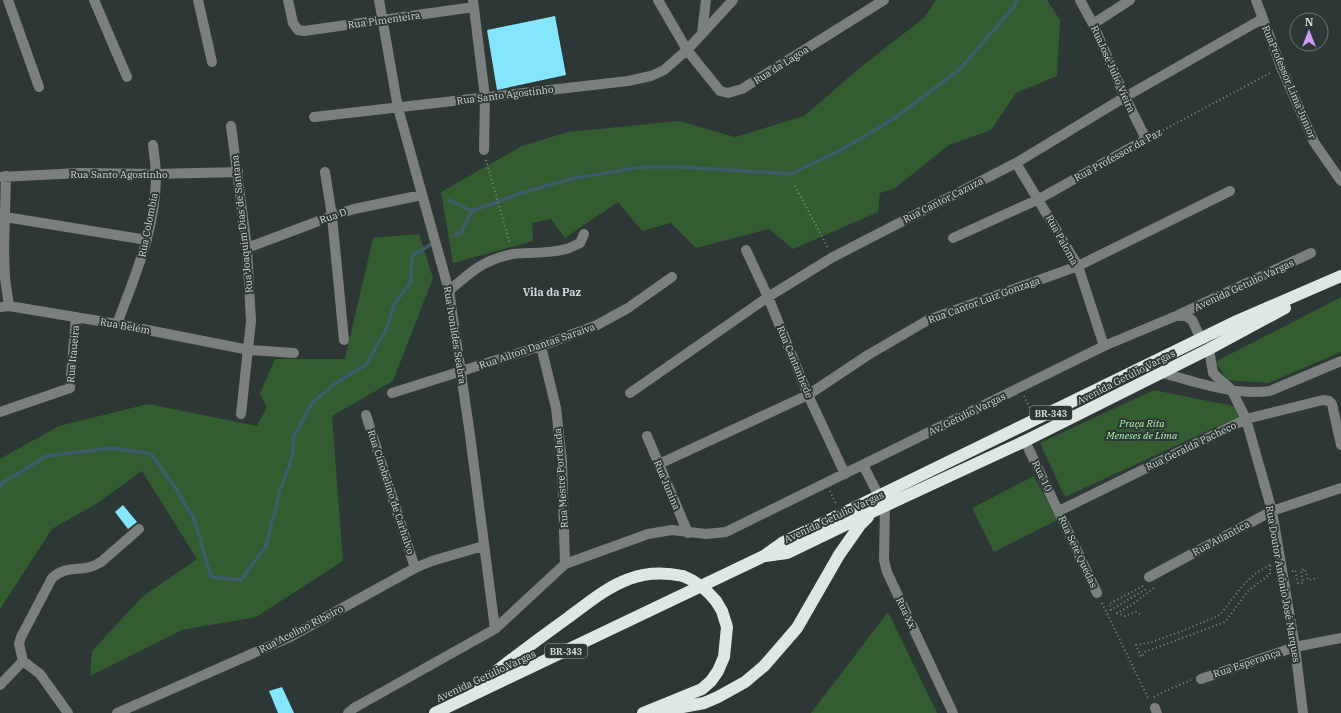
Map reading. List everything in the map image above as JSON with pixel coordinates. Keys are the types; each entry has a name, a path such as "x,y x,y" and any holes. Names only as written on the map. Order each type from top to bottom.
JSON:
{"highway":[{"name":"Avenida Getúlio Vargas","path":"435,713 764,556 787,553 1237,321 1341,277"},
{"name":"Avenida Getúlio Vargas","path":"880,504 1025,441 1163,373 1341,277"},
{"path":"652,713 704,703 745,682 764,666 797,628 839,554 860,525 880,504"},
{"path":"462,701 509,661 600,594 628,579 652,573 670,573 683,576 700,586 716,601 722,611 727,627 724,657 718,671 711,681 702,689 643,713"}],"street":[{"path":"8,0 39,87"},
{"path":"94,0 127,77"},
{"path":"198,0 212,62"},
{"name":"Rua Pimenteira","path":"288,0 295,27 298,30 304,31 382,20 473,4"},
{"name":"Rua Ivonildes Seabra","path":"379,0 398,108 449,291 470,434 483,546 495,629"},
{"name":"Rua da Lagoa","path":"658,0 687,50 720,91 728,93 734,93 742,89 884,0"},
{"path":"702,33 706,0"},
{"name":"Rua Santo Agostinho","path":"314,117 628,81 651,76 664,70 687,50 733,0"},
{"name":"RuaJosé Julio Vieira","path":"1080,0 1093,24 1125,97 1146,139"},
{"path":"1093,24 1130,0"},
{"name":"RuaProfessor Lima Junior","path":"1256,0 1281,67 1314,142 1341,181"},
{"path":"473,4 485,97 484,150"},
{"name":"Rua Cantor Cazuza","path":"630,393 768,297 833,257 1016,163 1125,97 1262,19"},
{"name":"Rua Joaquim Dias de Santana","path":"231,126 247,248 251,321 249,350"},
{"name":"Rua Professor da Paz","path":"953,238 1039,199 1146,139"},
{"name":"Rua Colombia","path":"117,324 141,263 147,240 156,189 153,145"},
{"name":"Rua Paloma","path":"1016,163 1078,266 1104,346"},
{"name":"Rua Santo Agostinho","path":"3,176 80,173 156,174 238,172"},
{"path":"325,172 332,216 344,340"},
{"path":"3,176 5,217 5,307"},
{"name":"Rua Cantor Luiz Gonzaga","path":"659,464 808,395 868,355 928,320 1078,266 1230,191"},
{"name":"Rua D","path":"247,248 332,216 376,204 422,195"},
{"path":"5,217 147,240"},
{"path":"449,291 478,266 500,257 513,254 552,252 567,249 580,243 584,234"},
{"name":"Rua Cantanhede","path":"746,250 768,297 808,395 845,474"},
{"name":"Avenida Getulio Vargas","path":"1176,316 1311,253"},
{"name":"Rua Ailton Dantas Saraiva","path":"392,393 541,346 597,325 628,308 672,277"},
{"name":"Rua Belém","path":"5,307 117,324 249,350 294,353"},
{"path":"1176,316 1186,316 1192,320 1201,339"},
{"name":"Av. Getúlio Vargas","path":"688,533 706,534 726,532 1104,346 1176,316"},
{"name":"Rua Itaueira","path":"0,412 70,388 76,318"},
{"name":"Rua Mestre Portelada","path":"541,346 556,408 562,461 565,564"},
{"path":"1209,349 1213,373 1231,389"},
{"path":"241,414 249,350"},
{"path":"1163,373 1210,386 1255,393 1270,391 1341,361"},
{"name":"Rua Doutor Antônio José Marques","path":"1231,389 1246,419 1272,511 1295,647 1303,713"},
{"name":"Rua Geralda Pacheco","path":"1059,511 1246,419 1323,400 1329,401 1332,404 1341,445"},
{"name":"Rua Cinobelino de Carhalvo","path":"366,415 415,568"},
{"name":"Rua Junina","path":"647,436 688,533"},
{"name":"Rua 10","path":"1025,441 1059,511"},
{"path":"863,465 880,504"},
{"name":"Rua Atlantica","path":"1149,577 1272,511 1341,488"},
{"name":"Rua Xx","path":"880,504 886,572 953,713"},
{"name":"Rua Sete Quedas","path":"1059,511 1097,592"},
{"path":"68,713 40,674 23,661 19,644 21,636 52,578 59,572 68,569 86,569 95,566 139,530"},
{"path":"348,713 354,708 495,629 565,564 648,534 672,530 688,533"},
{"name":"Rua Acelino Ribeiro","path":"117,713 288,638 415,568 432,561 483,546"},
{"name":"Rua Esperança","path":"1201,679 1295,647 1341,638"},
{"path":"0,685 23,661"}],"path":[{"name":"Rua Professor da Paz","path":"1146,139 1281,67"},
{"path":"486,163 507,232"},
{"path":"794,186 833,257"},
{"path":"1026,399 1032,413"},
{"path":"832,494 838,507"},
{"path":"1270,566 1270,574 1248,591 1225,622 1145,652 1141,657 1136,645 1152,642 1220,615 1243,585 1256,573 1270,566"},
{"path":"1291,577 1290,571 1295,570 1298,583 1303,583 1301,570 1305,569 1308,580 1318,578"},
{"path":"1140,614 1136,612 1125,616 1117,613 1133,604 1156,586 1150,586 1111,610 1109,604 1143,587 1149,577"},
{"path":"1097,592 1154,708"},
{"path":"1154,708 1153,698 1163,692 1194,679 1201,679"}],"green space":[{"path":"936,0 1047,0 1060,20 1057,76 1016,93 991,130 949,145 895,188 880,193 878,212 793,249 769,229 696,248 671,223 642,231 618,202 565,238 551,219 532,223 533,241 453,263 441,192 522,146 568,132 679,121 735,137 804,116 862,66 924,18"},
{"path":"419,234 433,278 393,381 332,416 343,561 256,617 182,630 90,676 92,651 142,597 197,559 142,471 96,504 52,529 0,609 0,459 59,426 148,404 257,426 267,407 260,393 275,359 345,359 373,238"},
{"path":"1341,297 1341,352 1268,383 1228,380 1215,362"},
{"name":"Praça Rita Meneses de Lima","path":"1154,390 1243,408 1238,417 1065,497 1040,443"},
{"path":"1034,476 1057,520 994,552 972,508"},
{"path":"888,612 937,713 811,713"}],"building":[{"path":"555,16 566,75 497,90 487,30"},
{"path":"123,505 137,522 128,529 115,512"},
{"path":"282,687 294,713 278,713 269,691"}],"waterway":[{"path":"449,200 472,211 521,193 570,179 642,167 683,167 791,174 841,150 895,118 959,70 1014,7 1017,0"},
{"path":"454,235 461,233 472,211"},
{"path":"0,488 2,483 47,456 111,448 151,454 175,487 194,519 211,577 241,580 266,546 280,491 292,457 294,436 312,403 336,383 367,364 387,328 394,305 411,281 412,256 430,245"}],"district":[{"name":"Vila da Paz","path":"552,292"}]}
